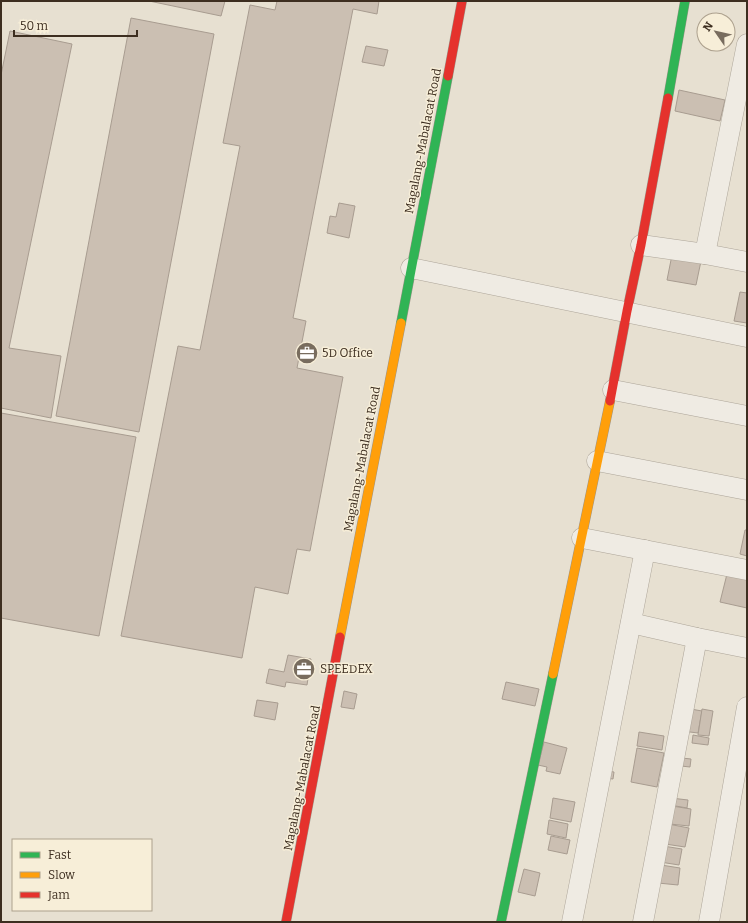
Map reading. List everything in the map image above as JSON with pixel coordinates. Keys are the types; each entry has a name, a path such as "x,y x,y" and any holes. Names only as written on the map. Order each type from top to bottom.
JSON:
{"street":[{"name":"Magalang-Mabalacat Road","path":"286,922 462,1"},
{"path":"501,922 613,390 685,1"},
{"path":"706,254 747,44"},
{"path":"641,245 706,254 747,262"},
{"path":"411,268 627,311 747,337"},
{"path":"613,390 747,416"},
{"path":"597,461 747,490"},
{"path":"582,538 747,570"},
{"path":"572,922 646,550"},
{"path":"631,623 747,648"},
{"path":"643,922 697,638"},
{"path":"709,922 747,707"}],"building":[{"path":"149,1 225,1 221,16"},
{"path":"277,1 379,1 377,14 353,9 293,318 306,321 297,368 343,377 310,551 297,549 288,594 255,587 242,658 121,636 178,346 200,350 240,146 223,143 250,5 275,10"},
{"path":"131,18 214,34 139,432 56,416"},
{"path":"10,31 72,44 9,348 61,356 51,418 1,408 1,75"},
{"path":"366,46 388,50 384,66 362,62"},
{"path":"679,90 725,100 720,121 675,111"},
{"path":"339,203 355,206 349,238 327,233 330,216 336,217"},
{"path":"672,255 701,261 696,285 667,280"},
{"path":"740,292 747,293 747,323 734,321"},
{"path":"1,413 136,437 99,636 1,618"},
{"path":"745,530 747,530 747,556 740,554"},
{"path":"727,574 747,578 747,608 720,602"},
{"path":"288,655 311,659 307,685 286,682 285,687 266,683 269,669 284,672"},
{"path":"506,682 539,689 535,706 502,699"},
{"path":"344,691 357,694 354,709 341,707"},
{"path":"257,700 278,703 275,720 254,716"},
{"path":"685,708 702,711 698,733 682,731"},
{"path":"702,709 713,711 709,736 698,735"},
{"path":"639,732 664,736 662,750 637,746"},
{"path":"693,735 709,738 708,745 692,743"},
{"path":"544,742 567,748 560,774 546,771 547,767 538,765"},
{"path":"637,748 664,753 657,787 631,782"},
{"path":"682,758 691,759 690,767 681,766"},
{"path":"606,771 614,772 613,779 605,778"},
{"path":"553,798 575,802 571,822 550,818"},
{"path":"671,798 688,800 687,808 670,805"},
{"path":"672,806 691,809 689,826 670,824"},
{"path":"549,820 568,824 566,838 547,834"},
{"path":"668,824 689,828 685,847 665,844"},
{"path":"551,836 570,840 567,854 548,850"},
{"path":"663,846 682,849 679,865 660,862"},
{"path":"661,865 680,868 678,885 658,883"},
{"path":"524,869 540,873 535,896 518,892"}],"traffic: fast":[{"path":"668,98 685,1"},
{"path":"401,323 448,76"},
{"path":"501,922 553,674"}],"traffic: slow":[{"path":"340,637 401,323"},
{"path":"553,674 610,401"}],"traffic: jam":[{"path":"448,76 462,1"},
{"path":"610,401 668,98"},
{"path":"286,922 340,637"}],"place":[{"name":"5D Office","path":"307,353"},
{"name":"SPEEDEX","path":"304,669"}]}
